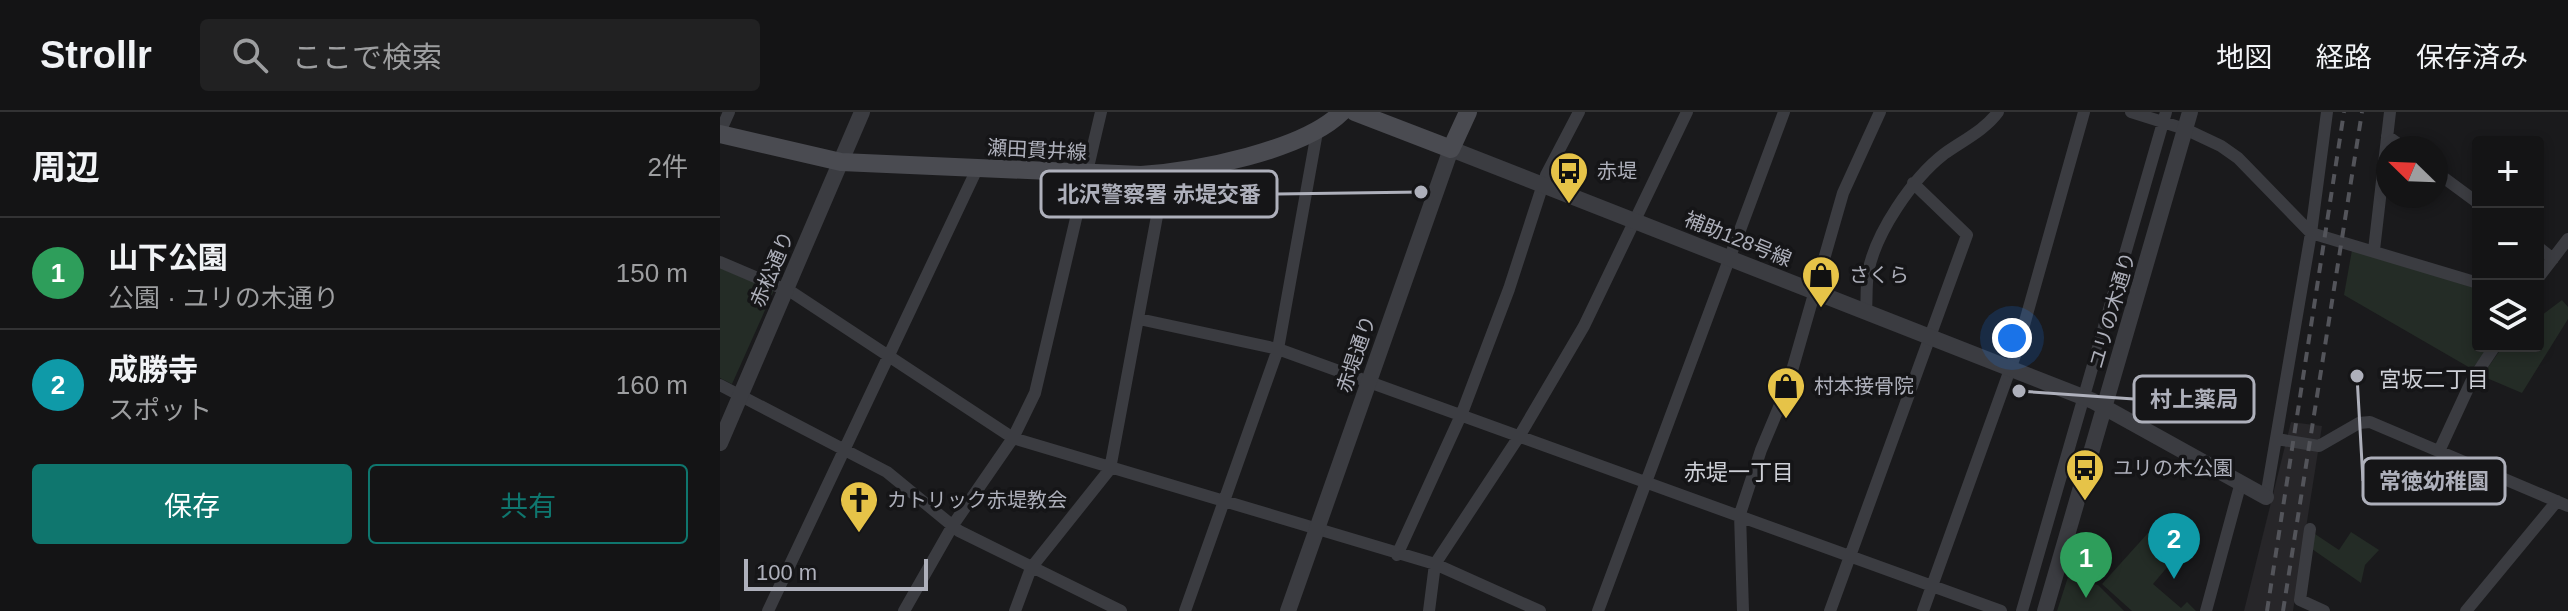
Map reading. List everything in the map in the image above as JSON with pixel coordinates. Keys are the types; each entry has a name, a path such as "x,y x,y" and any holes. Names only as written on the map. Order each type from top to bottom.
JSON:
{"main road":[{"name":"瀬田貫井線","path":"720,133 841,162 1086,175 1165,173 1239,158 1317,132 1342,112"},
{"path":"1355,112 1451,149"},
{"name":"赤堤通り","path":"1451,149 1468,112"}],"street":[{"path":"720,133 729,112"},
{"name":"赤松通り","path":"720,443 862,112"},
{"path":"904,611 953,525 1013,438 1035,393 1101,112"},
{"path":"1397,555 1462,413 1544,186 1579,112"},
{"path":"1429,611 1435,564 1520,435 1584,326 1687,112"},
{"path":"1598,611 1784,112"},
{"path":"1743,611 1740,514 1761,450 1787,388 1843,193 1880,112"},
{"path":"1866,310 1868,271 1888,225 1913,183 1943,155 1992,121 1998,112"},
{"path":"1923,611 2010,367 2084,112"},
{"path":"2131,112 2165,117 2238,158 2311,233 2472,281"},
{"name":"ユリの木通り","path":"2045,611 2190,112"},
{"path":"2266,497 2311,233 2327,112"},
{"path":"2387,136 2390,112"},
{"path":"2022,611 2165,117"},
{"path":"1185,611 1278,349 1317,132"},
{"name":"補助128号線","path":"1451,149 2085,397 2266,497"},
{"name":"赤堤通り","path":"1288,611 1451,149"},
{"path":"768,611 977,169"},
{"path":"1015,611 1031,568 1110,469 1165,173"},
{"path":"2448,181 2472,199"},
{"path":"1830,611 1967,235 1913,183"},
{"path":"2374,250 2379,208"},
{"path":"2544,270 2568,239"},
{"path":"2544,252 2553,259"},
{"path":"720,262 785,289 1013,438 1435,564 1540,611"},
{"path":"1139,319 1278,349 1462,413 2001,611"},
{"path":"2440,449 2471,382 2491,352"},
{"path":"720,385 887,472 959,531 1121,611"},
{"path":"2277,439 2319,446 2359,423 2370,422 2563,503 2466,611"},
{"path":"2206,611 2241,482"},
{"path":"2310,529 2300,600 2324,611"}],"shaded area":[{"path":"2352,250 2472,285 2472,352 2485,352 2472,369 2344,295"},
{"path":"720,268 774,290 732,384 720,378"},
{"path":"2562,300 2568,307 2568,319 2522,393 2482,376 2499,352 2544,352 2544,314"},
{"path":"2291,422 2322,426 2293,611 2244,611"},
{"path":"2351,532 2379,550 2365,565 2361,583 2312,549 2315,534 2339,550"},
{"path":"2148,533 2172,554 2165,561 2169,565 2153,584 2181,608 2187,602 2196,611 2132,611 2102,584"},
{"path":"2068,577 2098,585 2124,611 2057,611"}],"railway":[{"path":"2267,611 2344,112"},
{"path":"2283,611 2362,112"}],"place":[{"name":"北沢警察署 赤堤交番","path":"1421,192"},
{"name":"赤堤","path":"1569,205"},
{"name":"さくら","path":"1821,309"},
{"name":"常徳幼稚園","path":"2357,376"},
{"name":"村上薬局","path":"2019,391"},
{"name":"村本接骨院","path":"1786,420"},
{"name":"ユリの木公園","path":"2085,502"},
{"name":"カトリック赤堤教会","path":"859,534"},
{"name":"成勝寺","path":"2174,579"},
{"name":"山下公園","path":"2086,598"}],"district":[{"name":"宮坂二丁目","path":"2434,379"},
{"name":"赤堤一丁目","path":"1739,472"}]}
